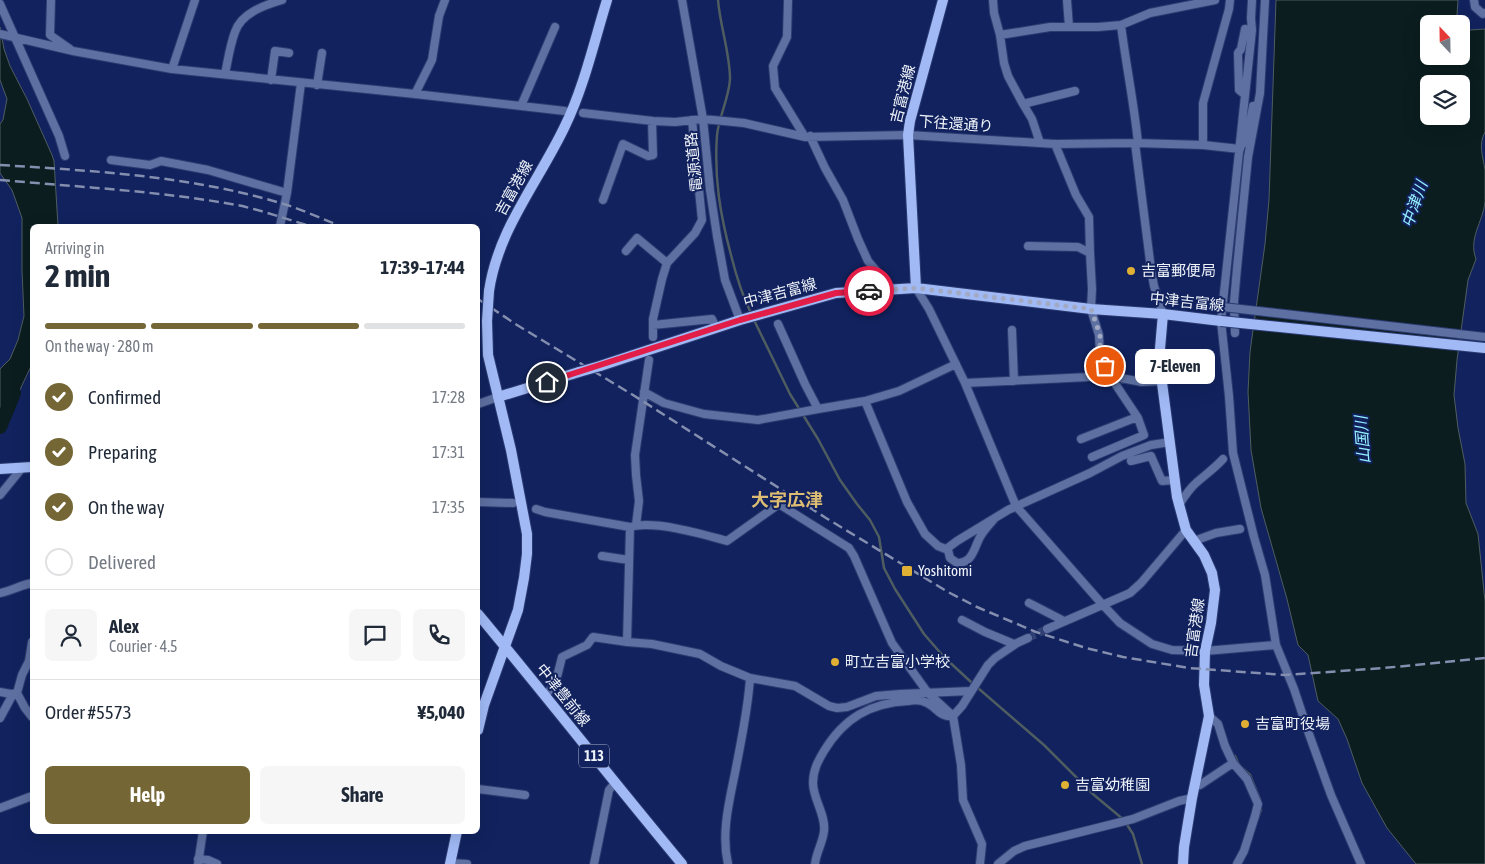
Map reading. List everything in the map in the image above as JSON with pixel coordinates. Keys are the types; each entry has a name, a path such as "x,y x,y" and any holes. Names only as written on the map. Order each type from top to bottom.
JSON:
{"main road":[{"name":"吉富港線","path":"498,397 488,355 486,321 492,271 500,247 514,217 565,126 578,96 607,0"},
{"name":"吉富港線","path":"916,288 908,134 943,0"},
{"name":"中津吉富線","path":"498,397 740,320 836,293 892,289 916,288 1091,309 1163,314 1485,348"},
{"name":"吉富港線","path":"1163,314 1159,360 1174,480 1186,530 1204,555 1212,573 1215,590 1211,623 1204,651 1204,685 1209,716 1194,786 1183,864"},
{"path":"480,721 484,704 506,648 518,610 527,554 527,534 511,450 498,397"},
{"path":"3,469 27,468"},
{"name":"中津豊前線","path":"480,616 682,864"},
{"path":"450,864 456,834"}],"street":[{"path":"51,0 50,35 73,51"},
{"path":"172,69 195,0"},
{"path":"225,74 235,30 247,15 282,0"},
{"path":"416,94 432,60 439,16 445,0"},
{"name":"電源道路","path":"682,0 703,119 716,236 726,280 740,320"},
{"path":"788,0 786,37 773,66 775,88 808,136 843,200 868,261 892,289"},
{"path":"993,0 994,13 1008,76 1032,118 1040,143"},
{"path":"1067,0 1069,27"},
{"path":"1000,35 1050,27 1121,25 1150,13 1215,0"},
{"path":"1203,145 1203,103 1230,0"},
{"path":"1252,0 1252,30 1221,321 1233,454 1265,575 1276,645 1294,688 1331,795 1361,864"},
{"path":"1235,334 1234,302 1237,268 1248,157 1260,93 1265,0"},
{"path":"1474,0 1475,7 1485,13"},
{"path":"0,4 7,36 59,136 65,156"},
{"path":"1251,18 1264,24"},
{"path":"1121,25 1127,74 1134,103 1151,269 1163,314"},
{"path":"521,106 555,27"},
{"path":"7,36 73,51 172,69 565,111"},
{"path":"271,80 275,51 289,53"},
{"path":"317,85 322,53"},
{"path":"1240,153 1248,133 1261,69"},
{"path":"280,224 287,193 300,83"},
{"path":"1023,104 1075,91"},
{"name":"下往還通り","path":"583,113 652,121 675,122 703,119 744,123 808,136 908,134 1055,144 1137,143 1203,145 1240,153 1248,157"},
{"path":"654,337 654,319 667,263 695,233 702,220 692,120"},
{"path":"603,200 623,144 648,156 653,155 652,121"},
{"path":"1055,144 1076,195 1089,217 1091,309 1100,335 1100,355 1110,376 1137,417 1144,435 1092,457"},
{"path":"111,160 150,165 161,161 199,168 287,193"},
{"path":"626,251 637,238 667,263"},
{"path":"1028,246 1078,246 1090,253"},
{"path":"916,288 956,364 1016,506 1120,623 1152,644 1172,650 1204,651 1276,645"},
{"path":"1222,308 1485,338"},
{"path":"654,325 712,319 716,328"},
{"path":"778,324 818,409"},
{"path":"1012,330 1014,381"},
{"path":"627,642 629,560 633,526 639,501 635,455 649,360"},
{"path":"644,392 664,403 704,414 758,420 865,401 899,391 956,364"},
{"path":"965,384 1110,376 1142,382 1162,381"},
{"path":"480,403 498,397"},
{"path":"865,401 907,502 925,534 938,546 948,550"},
{"path":"1081,439 1137,417"},
{"path":"995,518 980,536 972,555 966,561 958,563 950,558 949,547 957,540 995,518 1016,506 1090,473 1122,456 1151,445 1170,442"},
{"path":"1131,461 1151,456 1162,481 1174,480"},
{"path":"1179,505 1188,491 1223,459"},
{"path":"0,495 27,468"},
{"path":"480,502 513,503"},
{"path":"536,509 633,526 668,527 727,541 779,504 849,548 892,643 928,693 953,716 961,765 963,800 982,844 980,864"},
{"path":"1194,541 1216,533 1240,529"},
{"path":"1047,629 1130,593 1141,583 1186,530"},
{"path":"602,556 629,560"},
{"path":"0,593 30,583"},
{"path":"1029,604 1064,621"},
{"path":"962,620 984,632 1014,644"},
{"path":"545,695 555,685 562,657 587,645 593,637 652,644 700,654 721,666 750,678 795,686 829,706 837,708 847,707 876,696 971,691"},
{"path":"815,864 824,830 812,785 814,771 839,729 859,713 874,707 908,701 922,701 941,715 953,716 962,706 988,665 1014,644 1028,638"},
{"path":"0,718 15,694 22,675 30,663"},
{"path":"728,864 726,854 726,817 748,704 750,678"},
{"path":"0,692 15,694 30,714"},
{"path":"1209,716 1218,724 1233,763 1247,779 1258,804 1244,851 1237,864"},
{"path":"1194,786 1200,785 1233,763"},
{"path":"594,864 609,790 615,783"},
{"path":"480,788 525,795"},
{"path":"0,808 30,797"},
{"path":"998,864 1014,851 1025,846 1133,819 1179,801 1192,798"},
{"path":"203,834 198,862 208,860 217,864"},
{"path":"450,864 467,864"}],"water":[{"path":"1276,0 1458,0 1457,15 1420,15 1420,65 1470,65 1470,30 1485,29 1485,132 1481,146 1485,170 1485,202 1475,237 1474,251 1476,259 1468,280 1454,395 1465,464 1466,503 1478,534 1485,601 1485,864 1416,864 1387,828 1362,783 1338,719 1318,701 1308,655 1298,645 1261,508 1251,450 1248,392 1250,352 1269,200"},
{"path":"0,27 4,49 10,66 27,99 54,161 58,224 30,224 30,368 10,411 0,408 0,369 10,359 18,340 24,316 22,218 12,190 0,173 0,124 3,120 7,99 0,80"}],"waterway":[{"path":"718,0 730,79 717,135 716,166 719,196 735,270 751,313"},
{"path":"754,320 790,394 818,439 840,480 870,520 879,537 884,568 924,634 944,657 1044,745 1094,795 1124,820 1133,834 1142,864"},
{"path":"0,427 14,393"},
{"path":"1235,756 1239,765 1250,775 1260,799 1261,810 1257,821"}],"tunnel":[{"path":"1028,638 1047,629"}],"railway":[{"path":"0,165 145,176 216,187 287,205 335,224"},
{"path":"0,180 208,200 246,207 303,224"},
{"path":"480,300 826,518 948,592 977,607 1036,632 1086,648 1123,657 1189,668 1285,675 1485,658"}],"way so far":[{"path":"869,291 916,288 1091,309 1100,335 1100,355 1105,366"}],"place":[{"name":"吉富郵便局","path":"1131,271"},
{"name":"7-Eleven","path":"1105,366"},
{"name":"Yoshitomi","path":"907,571"},
{"name":"町立吉富小学校","path":"835,662"},
{"name":"吉富町役場","path":"1245,724"},
{"name":"吉富幼稚園","path":"1065,785"}],"district":[{"name":"大字広津","path":"787,500"}],"route":[{"path":"547,382 740,320 836,293 869,291"}],"water label":[{"name":"中津川","path":"1414,204"},
{"name":"山国川","path":"1362,440"}]}
